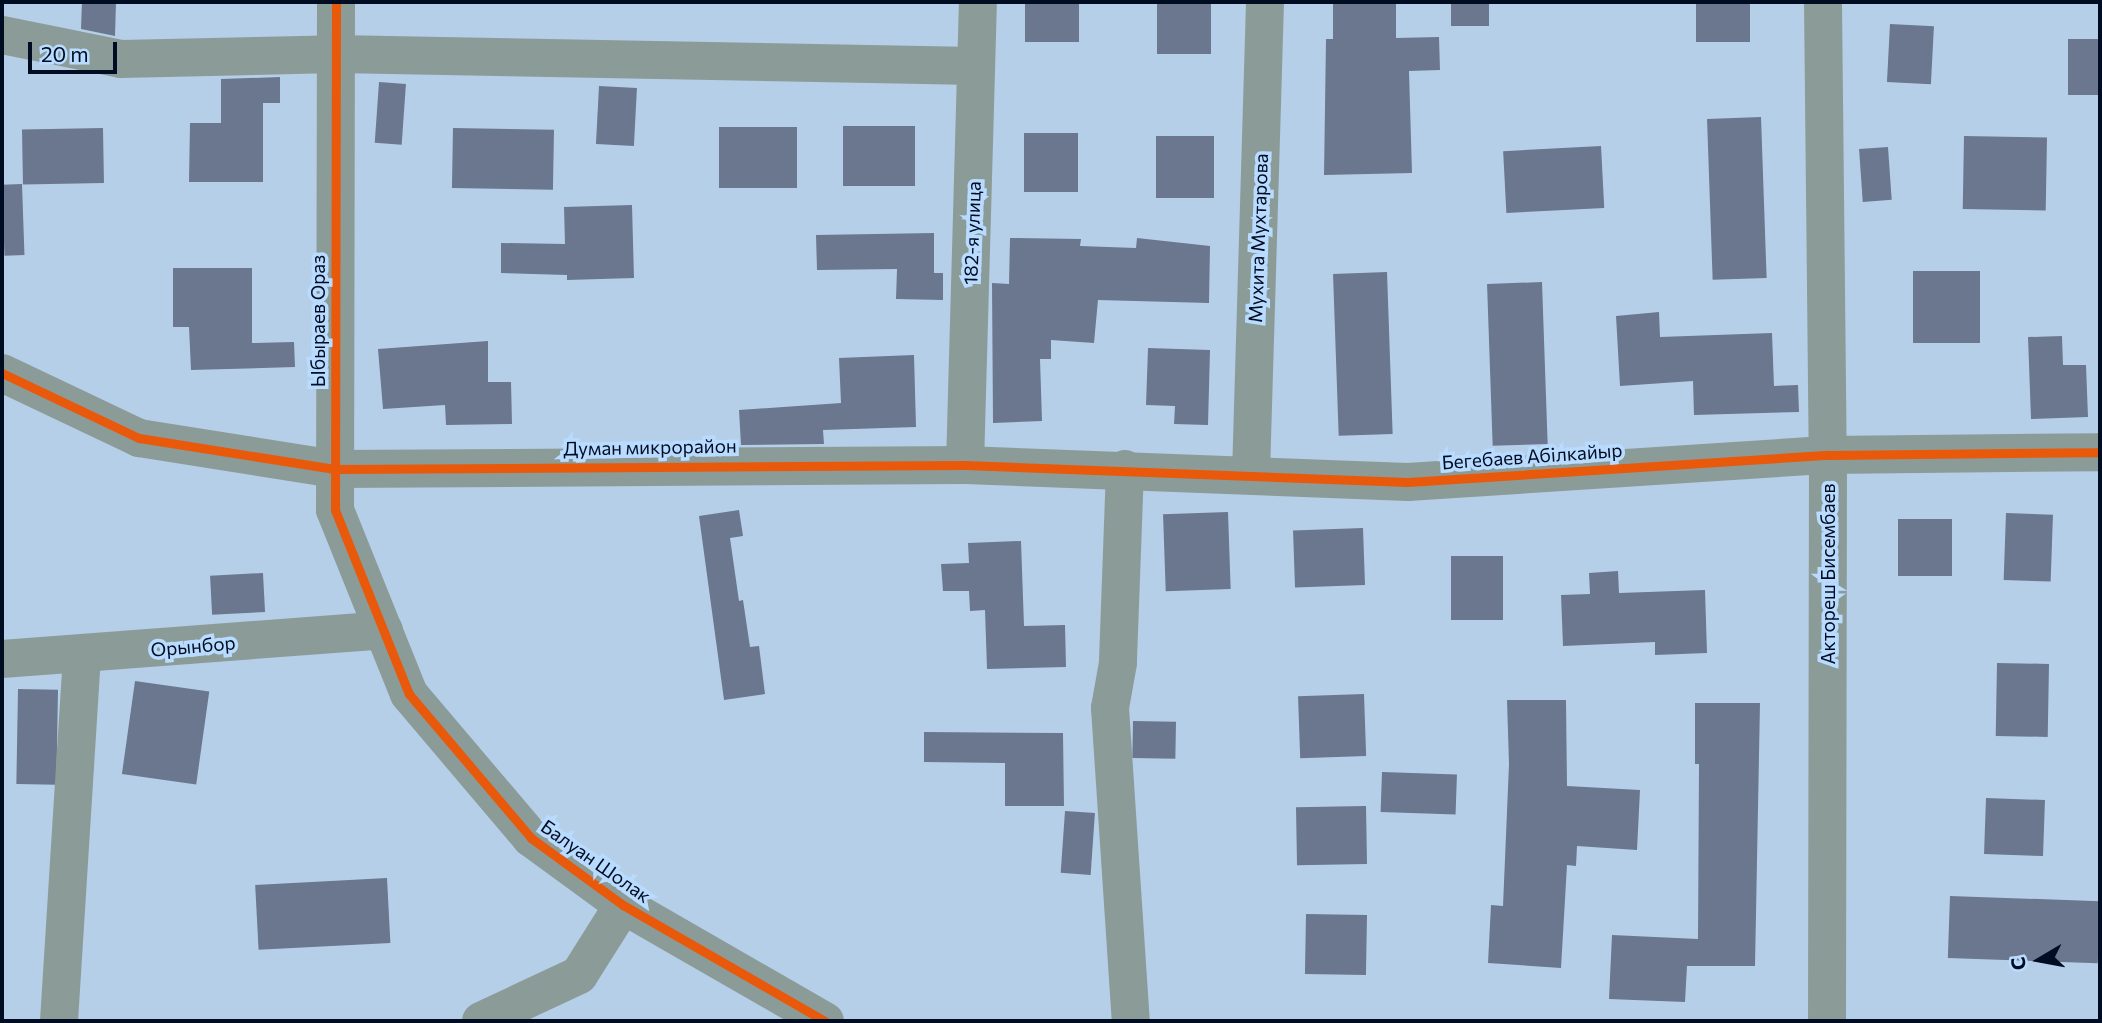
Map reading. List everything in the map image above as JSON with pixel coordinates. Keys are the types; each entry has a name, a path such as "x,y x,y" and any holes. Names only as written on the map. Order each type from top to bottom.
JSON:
{"street":[{"name":"Ыбыраев Ораз","path":"336,2 335,510 384,631"},
{"name":"182-я улица","path":"965,465 978,2"},
{"name":"Мухита Мухтарова","path":"1251,474 1265,2"},
{"name":"Актореш Бисембаев","path":"1823,2 1828,455 1827,1021"},
{"path":"2,35 121,58 336,54 976,66"},
{"name":"Думан микрорайон","path":"2,373 139,438 335,469 965,465"},
{"name":"Бегебаев Абілкайыр","path":"965,465 1125,469 1408,482 1828,455 2100,452"},
{"path":"1125,469 1118,663 1110,708 1131,1021"},
{"name":"Орынбор","path":"2,659 384,631"},
{"name":"Балуан Шолак","path":"384,631 410,694 531,838 623,905 825,1021"},
{"path":"59,1021 82,654"},
{"path":"481,1021 579,975 623,905"}],"building":[{"path":"82,2 116,2 115,36 81,29"},
{"path":"1025,2 1079,2 1079,42 1025,42"},
{"path":"1157,2 1211,2 1211,54 1157,54"},
{"path":"1333,2 1396,2 1396,38 1439,37 1440,70 1409,71 1412,173 1324,175 1326,39 1333,39"},
{"path":"1451,2 1489,2 1489,26 1451,26"},
{"path":"1696,2 1750,2 1750,42 1696,42"},
{"path":"1890,24 1934,26 1931,84 1887,82"},
{"path":"2068,39 2100,39 2100,95 2068,95"},
{"path":"280,77 280,103 263,103 263,182 189,182 190,123 221,123 221,79"},
{"path":"379,82 406,84 402,145 375,143"},
{"path":"599,86 637,88 634,146 596,144"},
{"path":"1761,117 1767,278 1713,280 1707,119"},
{"path":"843,126 915,126 915,186 843,186"},
{"path":"719,127 797,127 797,188 719,188"},
{"path":"103,128 104,183 23,184 22,129"},
{"path":"453,128 554,130 553,190 452,188"},
{"path":"1024,133 1078,133 1078,192 1024,192"},
{"path":"1156,136 1214,136 1214,198 1156,198"},
{"path":"1964,136 2047,137 2046,210 1963,209"},
{"path":"1601,146 1604,208 1506,213 1503,151"},
{"path":"1888,147 1892,200 1863,202 1859,149"},
{"path":"22,184 24,255 4,256 2,185"},
{"path":"632,205 634,278 567,280 567,275 501,273 501,243 565,244 564,207"},
{"path":"934,233 934,273 943,273 943,300 896,299 897,269 817,270 816,235"},
{"path":"1010,238 1081,239 1080,246 1136,248 1137,238 1210,246 1209,303 1098,300 1094,343 1051,340 1051,359 1040,359 1042,421 993,423 992,283 1009,284"},
{"path":"173,268 252,268 252,343 294,342 295,367 191,370 189,327 173,327"},
{"path":"1913,271 1980,271 1980,343 1913,343"},
{"path":"1387,272 1393,434 1339,436 1333,274"},
{"path":"1542,282 1548,444 1493,446 1487,284"},
{"path":"1659,312 1660,337 1772,333 1774,386 1798,385 1799,412 1694,415 1693,381 1620,386 1616,316"},
{"path":"2062,336 2063,365 2086,365 2088,417 2031,419 2028,337"},
{"path":"488,341 488,382 511,382 512,424 446,425 445,405 383,409 378,349"},
{"path":"1148,348 1210,350 1208,425 1174,424 1175,406 1146,405"},
{"path":"914,355 916,427 823,430 824,444 741,445 739,410 841,403 839,358"},
{"path":"739,510 743,536 730,538 739,601 743,600 750,647 759,646 765,694 724,700 699,516"},
{"path":"1228,512 1231,589 1166,591 1163,514"},
{"path":"2006,513 2053,515 2051,582 2004,580"},
{"path":"1898,519 1952,519 1952,576 1898,576"},
{"path":"1363,528 1365,585 1295,587 1293,530"},
{"path":"1021,541 1024,626 1065,625 1066,667 987,669 985,610 970,611 969,591 943,591 941,564 969,563 968,543"},
{"path":"1451,556 1503,556 1503,620 1451,620"},
{"path":"1618,571 1619,593 1705,590 1707,653 1655,655 1655,642 1563,646 1561,595 1590,594 1589,573"},
{"path":"263,573 265,612 212,615 210,576"},
{"path":"1997,663 2049,664 2048,737 1996,736"},
{"path":"135,681 209,691 196,785 122,774"},
{"path":"18,689 58,690 56,785 16,784"},
{"path":"1364,694 1366,756 1300,758 1298,696"},
{"path":"1507,700 1566,700 1567,786 1640,790 1637,850 1577,846 1576,866 1567,865 1561,968 1488,963 1491,905 1503,906 1509,764"},
{"path":"1695,703 1760,703 1755,966 1687,966 1685,1002 1609,999 1612,935 1698,939 1699,764 1695,764"},
{"path":"1133,721 1176,722 1175,759 1132,758"},
{"path":"924,732 1063,733 1064,806 1005,806 1005,763 924,762"},
{"path":"1382,772 1457,775 1456,815 1381,812"},
{"path":"1986,798 2045,800 2043,856 1984,854"},
{"path":"1366,806 1367,864 1297,865 1296,807"},
{"path":"1065,811 1095,813 1091,875 1061,873"},
{"path":"387,878 390,943 259,950 255,885"},
{"path":"1950,896 2100,901 2098,963 1948,958"},
{"path":"1306,914 1367,915 1366,975 1305,974"}],"cycle path":[{"path":"336,2 335,510 409,694 531,838 623,905 825,1021"},
{"path":"2,373 139,438 335,469 965,465 1408,482 1828,455 2100,452"}]}
